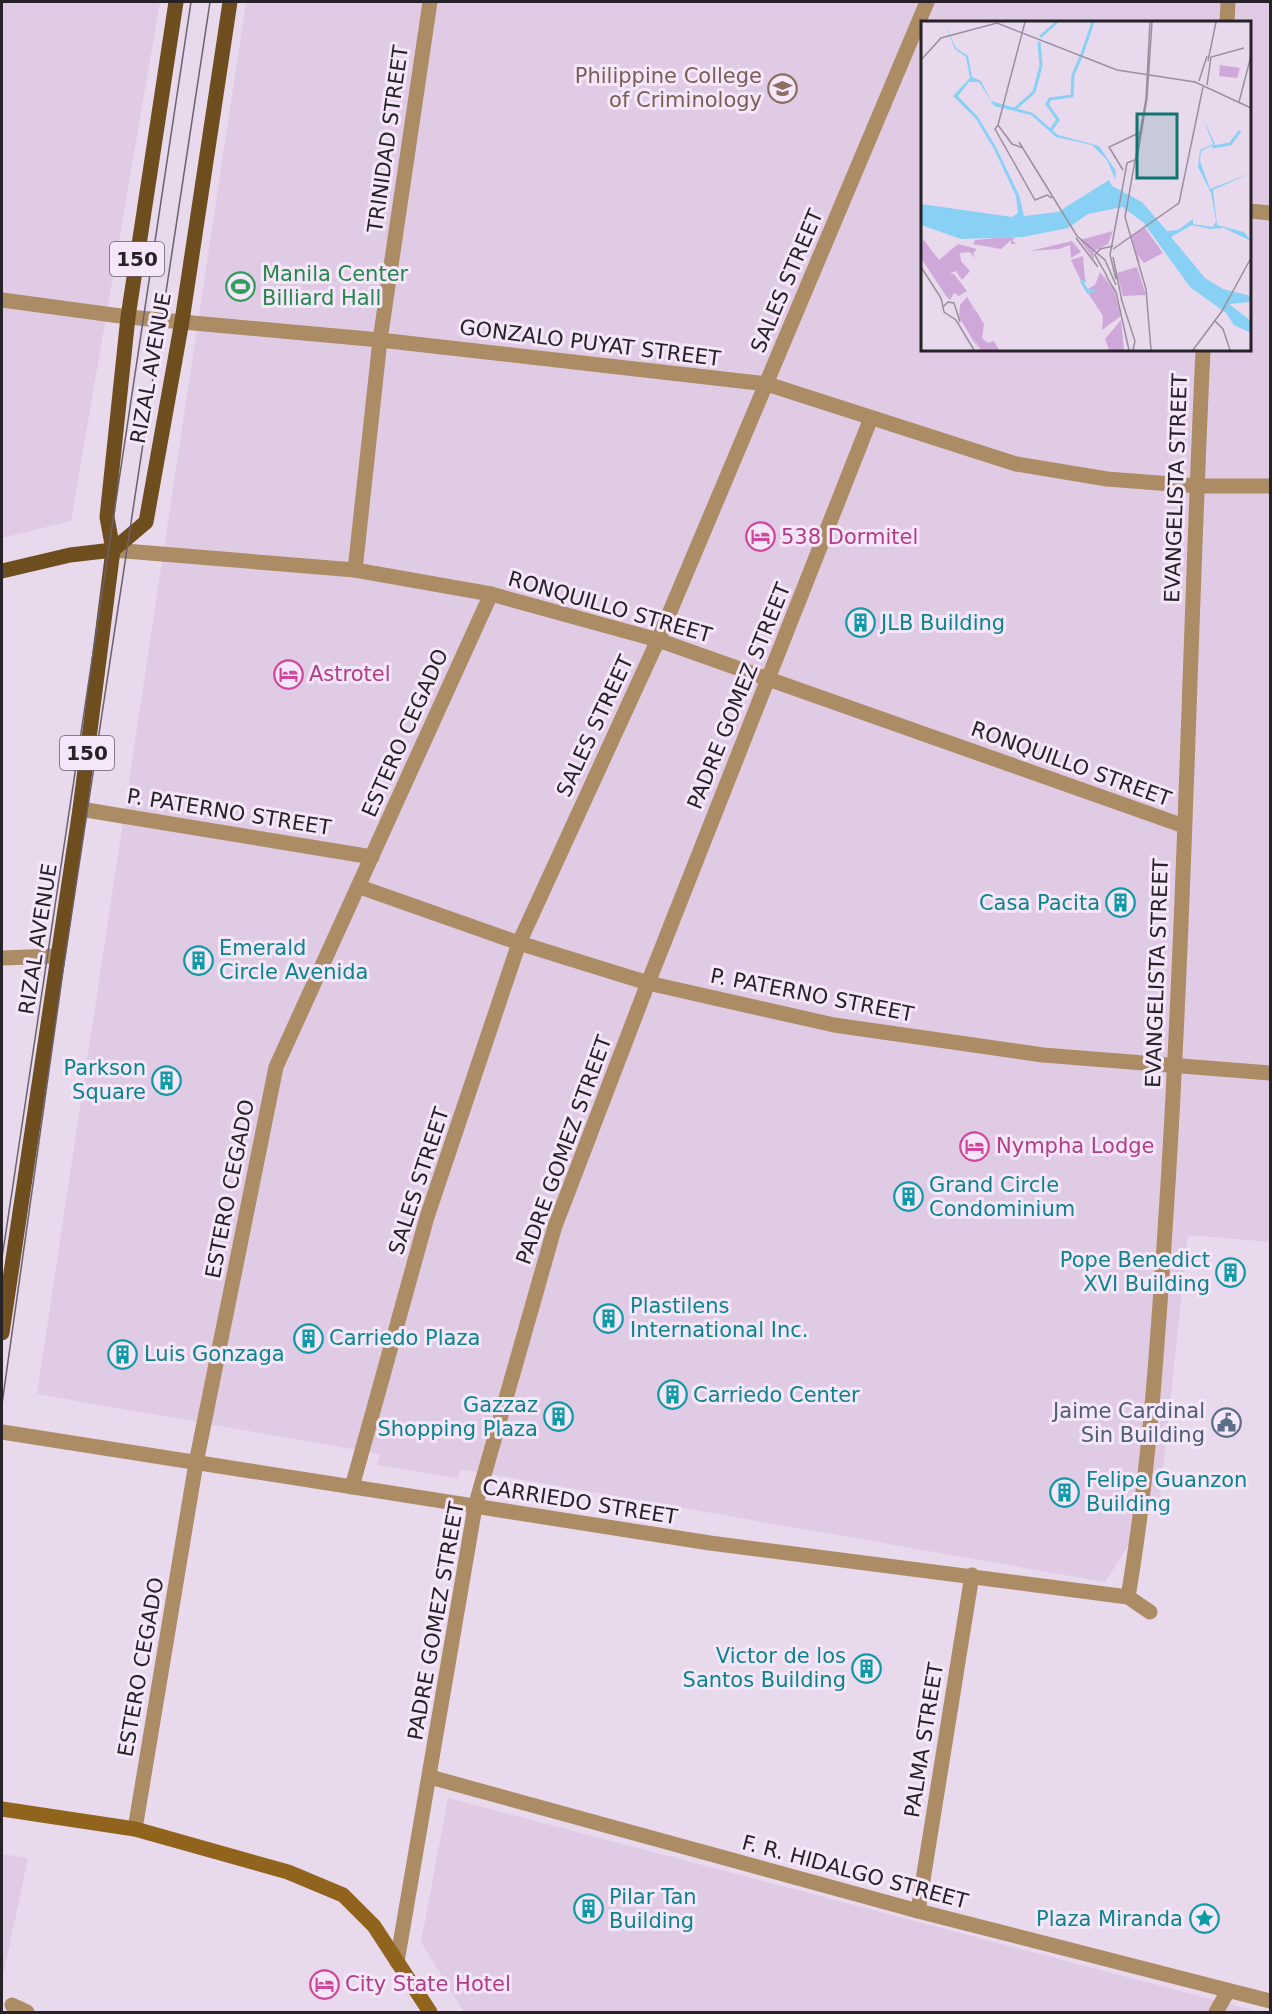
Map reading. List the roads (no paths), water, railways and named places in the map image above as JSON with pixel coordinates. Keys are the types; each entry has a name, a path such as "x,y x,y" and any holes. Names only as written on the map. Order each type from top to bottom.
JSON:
{"main road":[{"name":"RIZAL AVENUE","path":"2,1333 56,956 80,809 114,550 107,517 128,317 176,2"},
{"name":"RIZAL AVENUE","path":"114,550 146,522 182,321 230,2"},
{"name":"RONQUILLO STREET","path":"2,571 70,555 114,550"}],"street":[{"name":"TRINIDAD STREET","path":"355,570 380,340 430,2"},
{"name":"SALES STREET","path":"352,1487 427,1217 519,943 658,640 927,2"},
{"path":"1227,21 1228,2"},
{"path":"1251,211 1270,213"},
{"name":"GONZALO PUYAT STREET","path":"2,300 128,317 380,340 767,384 1016,464 1107,479 1197,486 1270,486"},
{"name":"EVANGELISTA STREET","path":"1128,1597 1143,1510 1162,1279 1175,1065 1203,351"},
{"name":"PADRE GOMEZ STREET","path":"397,1962 475,1506 555,1226 648,983 872,418"},
{"name":"RONQUILLO STREET","path":"114,550 355,570 491,594 658,640 1184,826"},
{"name":"ESTERO CEGADO","path":"135,1829 196,1462 276,1067 360,887 491,594"},
{"name":"P. PATERNO STREET","path":"80,809 372,857"},
{"name":"P. PATERNO STREET","path":"360,887 519,943 648,983 846,1027 1043,1055 1270,1073"},
{"path":"2,958 56,956"},
{"name":"CARRIEDO STREET","path":"2,1432 710,1543 972,1575 1128,1597 1150,1612"},
{"name":"PALMA STREET","path":"918,1911 972,1575"},
{"name":"F. R. HIDALGO STREET","path":"430,1777 918,1911 1270,2001"},
{"path":"2,1809 135,1829 288,1872 344,1895 374,1926 430,2013"},
{"path":"1216,2013 1228,1991"},
{"path":"12,2005 27,2013"}],"tram line":[{"path":"2,1258 191,2"},
{"path":"2,1404 63,971 210,2"}],"place":[{"name":"Philippine College of Criminology","path":"783,88"},
{"name":"Manila Center Billiard Hall","path":"241,286"},
{"name":"538 Dormitel","path":"760,537"},
{"name":"JLB Building","path":"860,623"},
{"name":"Astrotel","path":"288,674"},
{"name":"Casa Pacita","path":"1121,903"},
{"name":"Emerald Circle Avenida","path":"198,960"},
{"name":"Parkson Square","path":"167,1080"},
{"name":"Nympha Lodge","path":"975,1146"},
{"name":"Grand Circle Condominium","path":"908,1197"},
{"name":"Pope Benedict XVI Building","path":"1231,1272"},
{"name":"Plastilens International Inc.","path":"609,1318"},
{"name":"Carriedo Plaza","path":"308,1338"},
{"name":"Luis Gonzaga","path":"123,1354"},
{"name":"Carriedo Center","path":"672,1395"},
{"name":"Gazzaz Shopping Plaza","path":"559,1417"},
{"name":"Jaime Cardinal Sin Building","path":"1226,1423"},
{"name":"Felipe Guanzon Building","path":"1065,1492"},
{"name":"Victor de los Santos Building","path":"867,1668"},
{"name":"Pilar Tan Building","path":"588,1909"},
{"name":"Plaza Miranda","path":"1204,1919"},
{"name":"City State Hotel","path":"324,1984"}]}
